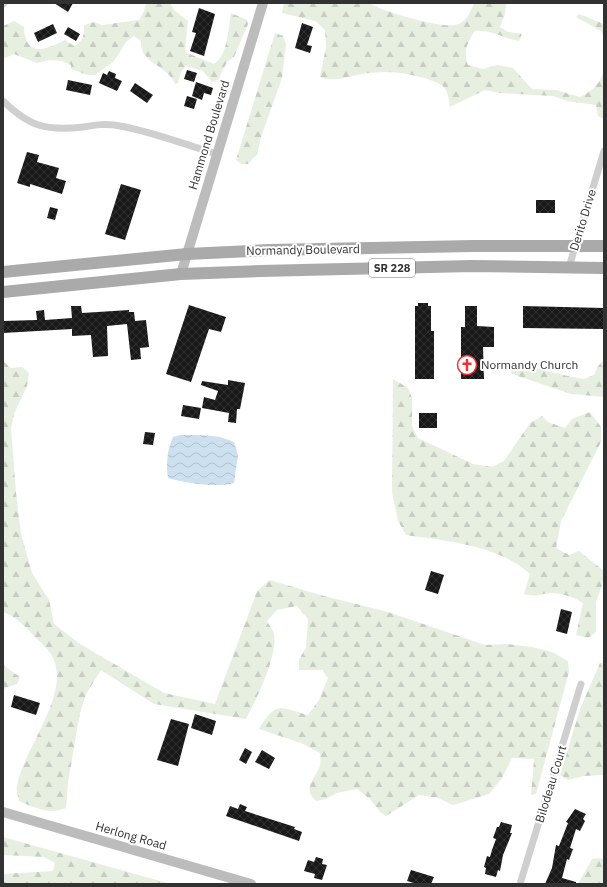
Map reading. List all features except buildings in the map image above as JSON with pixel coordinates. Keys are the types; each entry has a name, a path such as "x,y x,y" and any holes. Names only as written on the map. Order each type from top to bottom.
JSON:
{"main road":[{"name":"Normandy Boulevard","path":"3,272 187,254 269,250 575,245 604,246"},
{"path":"375,248 377,268"},
{"name":"Normandy Boulevard","path":"3,292 181,274 472,266 604,268"}],"street":[{"name":"Hammond Boulevard","path":"181,274 264,3"},
{"path":"3,101 18,116 32,124 47,128 62,129 100,124 120,126 217,154"},
{"name":"Derito Drive","path":"569,267 604,151"},
{"name":"Bilodeau Court","path":"520,884 581,684"},
{"name":"Herlong Road","path":"3,812 251,884"}],"green space":[{"path":"146,3 170,3 174,10 188,21 185,52 214,64 219,60 225,48 231,13 247,20 248,24 234,57 227,62 218,80 212,82 203,71 186,66 181,72 178,83 175,84 166,72 144,54 141,41 134,36 127,41 114,61 95,75 87,75 71,69 71,65 62,61 49,60 37,63 14,54 3,59 3,26 14,21 24,27 25,37 32,47 44,49 65,40 74,46 82,40 84,25 94,22 102,25 139,20"},
{"path":"284,3 371,4 412,19 447,25 459,24 465,20 474,3 506,4 505,14 500,27 508,32 522,34 519,41 487,31 475,31 470,39 466,51 468,65 483,69 497,65 513,68 532,89 556,90 580,97 595,87 604,71 604,119 598,116 596,105 567,101 553,96 501,93 485,90 450,107 446,90 443,86 424,78 401,73 387,72 360,74 334,79 320,77 326,47 325,30 315,21 282,13"},
{"path":"579,14 604,24 604,38 601,31 576,17"},
{"path":"275,33 283,36 286,44 282,78 261,137 257,154 248,164 241,164 236,160"},
{"path":"604,360 604,397 571,394 512,374 510,369 513,366 522,365 584,379 594,375 598,366"},
{"path":"3,361 11,368 22,367 29,373 27,386 14,414 11,429 16,493 21,534 32,573 49,600 54,624 80,644 164,693 215,704 257,591 270,580 320,595 388,612 485,645 505,644 532,647 552,652 568,661 569,672 536,794 531,795 534,759 512,758 502,778 489,794 453,805 438,798 419,795 386,816 380,812 371,800 357,789 337,793 326,799 316,801 310,792 310,784 320,766 320,753 301,743 259,729 270,714 279,708 308,715 319,700 328,678 323,670 299,670 299,660 306,647 308,619 297,606 277,610 267,621 274,634 273,654 270,666 246,719 154,704 101,670 86,694 80,713 68,782 66,808 48,811 19,801 17,788 21,771 52,702 56,685 56,669 51,654 46,648 13,616 3,612"},
{"path":"393,379 408,388 412,398 412,426 418,438 473,464 492,467 504,461 530,423 542,416 548,422 565,428 572,419 590,412 601,427 601,442 561,521 556,548 569,555 579,551 604,571 602,586 596,602 596,632 588,638 576,635 583,603 580,601 557,593 533,596 524,594 530,574 517,564 487,550 454,542 406,535 398,521 392,492"},
{"path":"600,663 604,663 604,775 584,776 568,780 560,775 580,709"},
{"path":"3,665 20,677 17,684 5,688 3,692"},
{"path":"3,837 171,884 3,884 3,874 53,871 55,863 44,857 3,855"},
{"path":"592,859 604,859 604,884 578,884"}],"water":[{"path":"180,435 214,436 234,442 238,455 234,483 219,485 201,484 183,482 168,478 167,462 169,447 173,437"}],"place":[{"name":"Normandy Church","path":"467,365"}]}
